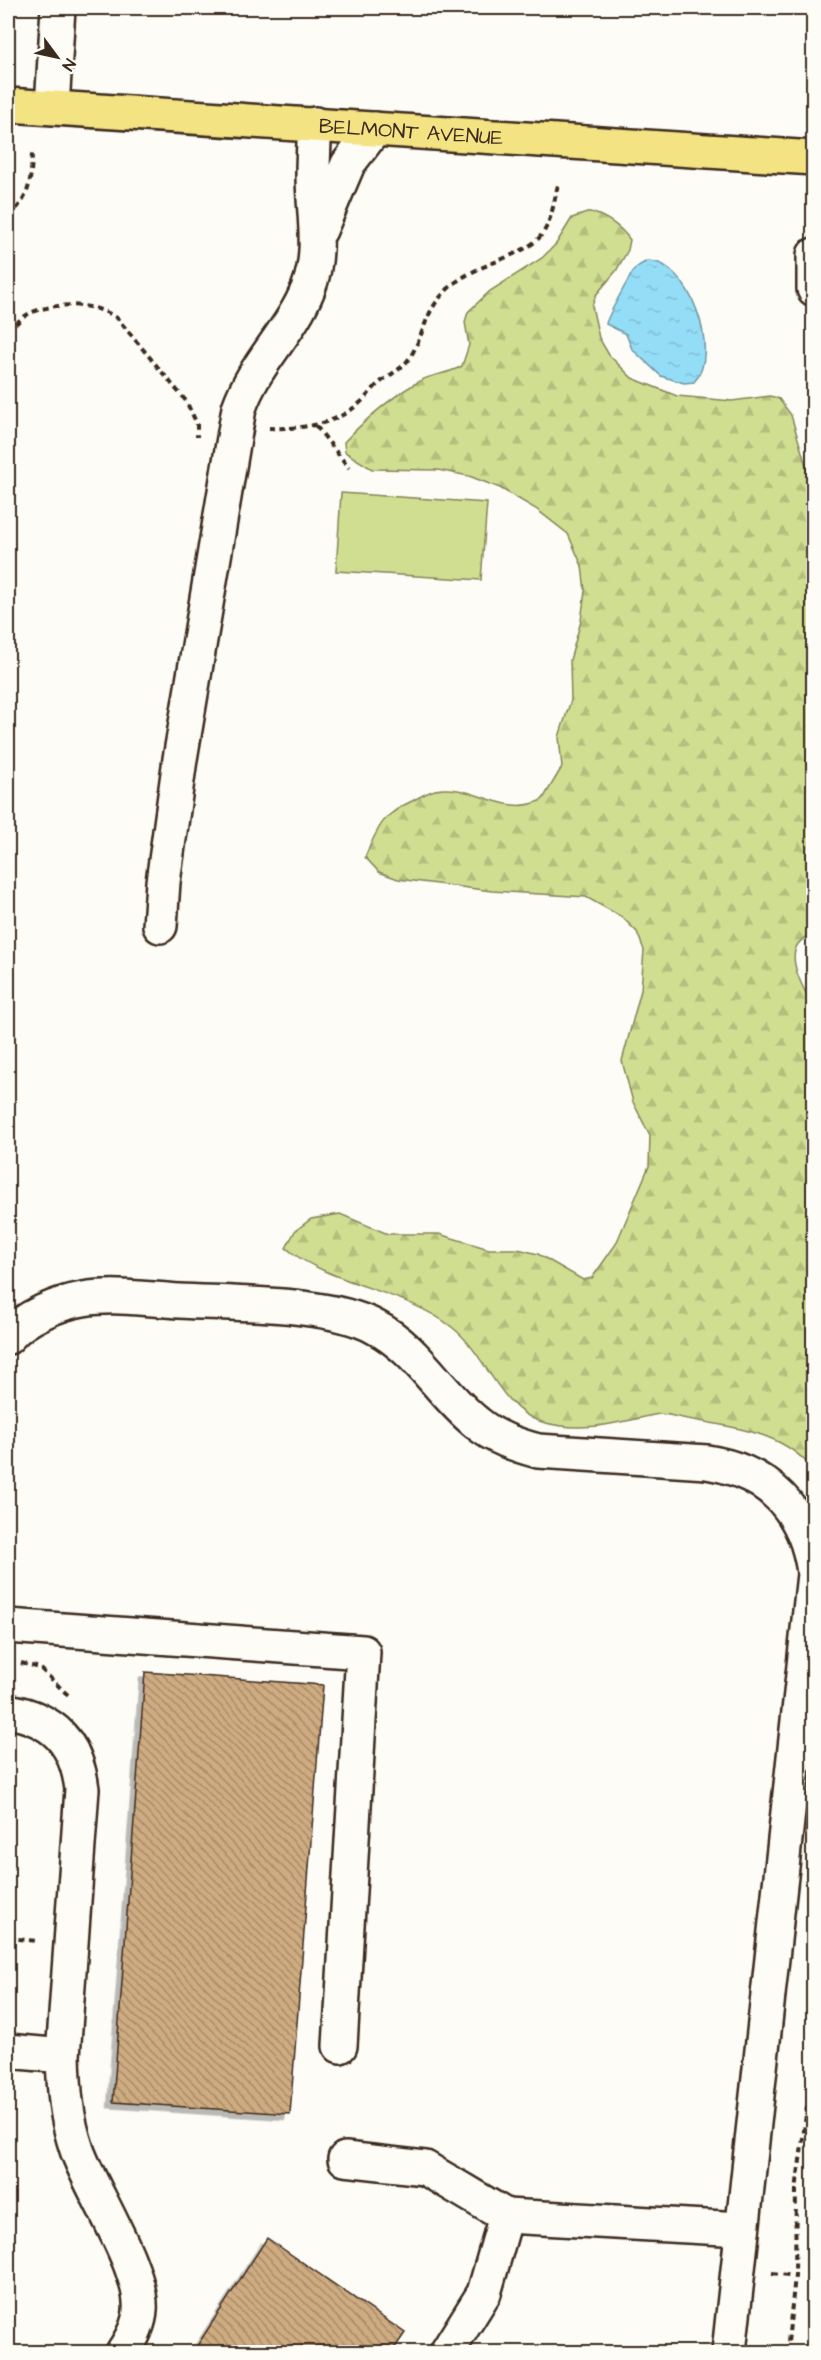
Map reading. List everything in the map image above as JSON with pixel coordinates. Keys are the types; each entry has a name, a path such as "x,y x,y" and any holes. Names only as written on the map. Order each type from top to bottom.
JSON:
{"main road":[{"name":"BELMONT AVENUE","path":"8,105 813,158"}],"street":[{"path":"52,107 58,8"},
{"path":"315,124 313,174 317,237"},
{"path":"160,926 163,882 180,759 239,408 251,378 308,288 317,237 348,164 375,129"},
{"path":"813,255 813,289"},
{"path":"8,1337 37,1316 63,1303 85,1299 122,1297 339,1313 376,1327 395,1340 411,1352 476,1423 515,1445 538,1451 707,1462 732,1466 753,1475 789,1506 810,1548 813,1573 729,2352"},
{"path":"8,1626 363,1652 340,2046"},
{"path":"8,1711 27,1714 60,1734 72,1749 79,1765 82,1789 63,2056 64,2100 69,2125 95,2191 131,2265 138,2289 140,2309 137,2327 123,2352"},
{"path":"8,2051 63,2056"},
{"path":"345,2159 425,2168 506,2216 742,2229"},
{"path":"447,2352 484,2293 506,2216"}],"path":[{"path":"8,216 24,201 30,188 32,154"},
{"path":"265,428 316,426 355,407 373,389 405,364 413,353 424,320 433,305 462,276 529,247 542,235 549,222 558,185"},
{"path":"8,331 29,314 69,304 106,311 117,318 186,401 197,424 197,446"},
{"path":"316,426 349,468"},
{"path":"8,1938 48,1942"},
{"path":"787,2352 795,2276 796,2190 813,2055"}],"green space":[{"path":"590,212 613,223 630,240 628,250 616,271 596,295 592,306 599,338 609,355 632,378 677,396 732,401 770,396 779,399 791,415 813,489 814,932 798,944 794,958 801,983 814,1004 813,1470 799,1455 766,1436 747,1430 669,1415 659,1414 587,1427 542,1422 528,1416 515,1406 465,1339 434,1315 413,1304 325,1271 304,1261 286,1248 295,1231 311,1219 340,1214 388,1234 439,1234 489,1249 518,1249 538,1254 583,1280 592,1278 616,1244 649,1166 650,1136 633,1102 622,1061 641,990 644,950 637,932 622,917 586,897 492,891 398,879 379,872 365,857 378,829 388,816 403,805 435,790 462,791 516,805 530,804 543,799 562,767 559,737 571,700 570,660 581,621 585,591 582,566 568,534 536,509 500,488 469,476 438,470 372,469 345,452 344,442 371,416 411,386 462,366 469,345 465,322 468,312 490,291 542,258 556,244 572,218"},
{"path":"341,493 487,503 481,580 336,571"}],"water":[{"path":"648,261 663,265 676,275 688,291 697,310 703,331 704,351 702,368 694,382 684,383 661,376 632,349 626,334 606,324 635,269"}],"building":[{"path":"145,1672 323,1685 290,2114 113,2102"},
{"path":"267,2238 405,2333 392,2352 193,2352"}]}
